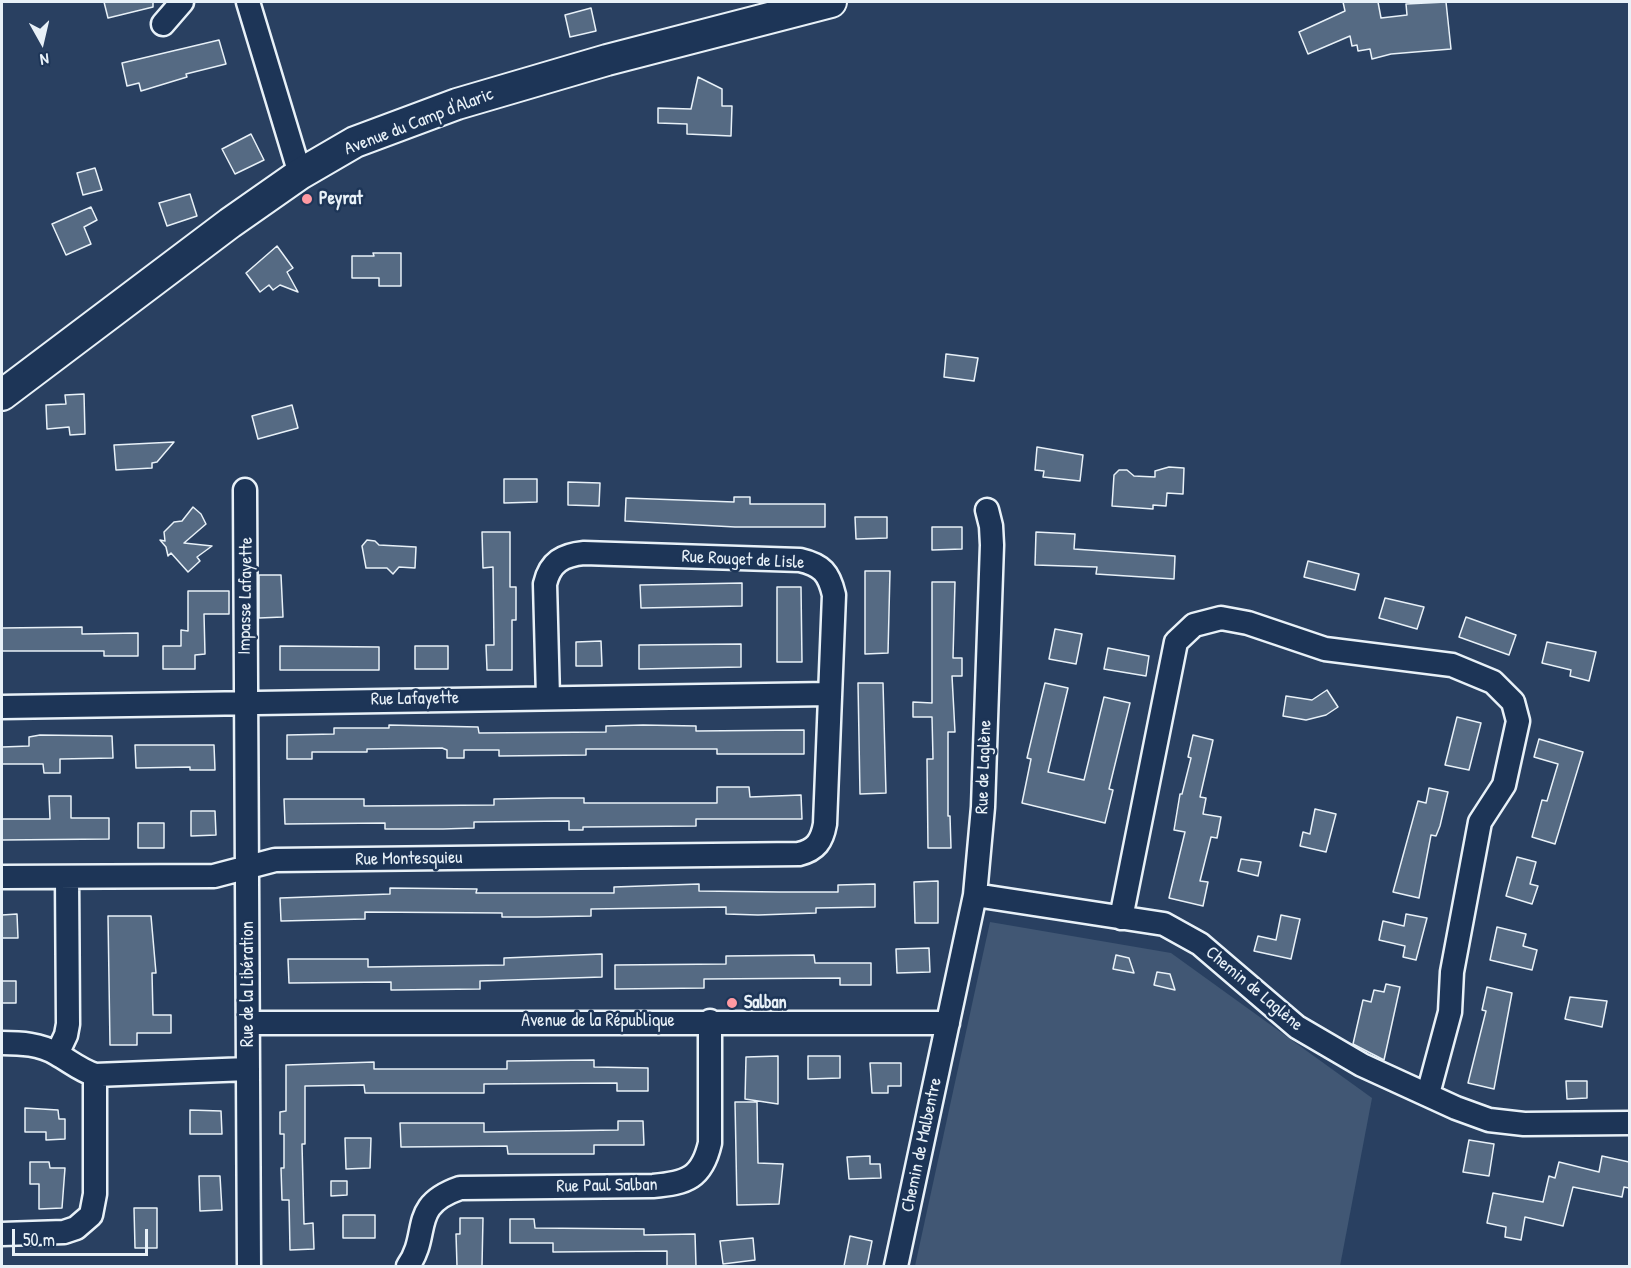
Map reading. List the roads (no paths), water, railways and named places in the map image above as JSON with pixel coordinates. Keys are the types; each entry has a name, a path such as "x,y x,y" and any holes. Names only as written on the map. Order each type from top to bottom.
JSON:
{"main road":[{"name":"Avenue du Camp d'Alaric","path":"2,395 230,222 300,174 355,142 457,104 607,60 831,2"}],"street":[{"path":"163,24 182,2"},
{"path":"248,2 300,174"},
{"name":"Impasse Lafayette","path":"245,490 247,512 245,702"},
{"name":"Rue de Laglène","path":"948,1023 975,895 983,807 992,545 992,526 987,510"},
{"name":"Rue Rouget de Lisle","path":"548,698 545,584 548,571 563,558 585,553 800,560 817,564 826,573 834,595 825,824 822,838 816,846"},
{"path":"1121,918 1176,642 1194,625 1221,618 1248,623 1325,649 1452,665 1493,682 1513,702 1518,721 1503,785 1480,822 1452,972 1450,1012 1428,1094"},
{"name":"Rue Lafayette","path":"2,707 829,694"},
{"name":"Rue de la Libération","path":"245,702 248,865 249,1266"},
{"name":"Rue Montesquieu","path":"2,877 214,876 248,865 275,860 799,854 816,846"},
{"path":"57,1054 66,1035 68,1024 68,877"},
{"name":"Chemin de Laglène","path":"975,895 1164,924 1200,944 1297,1027 1362,1065 1489,1120 1524,1124 1629,1123"},
{"name":"Avenue de la République","path":"249,1023 710,1021 948,1023"},
{"name":"Rue Paul Salban","path":"408,1266 416,1255 424,1214 444,1193 460,1188 679,1184 696,1173 706,1160 710,1143 710,1021"},
{"name":"Chemin de Malbentre","path":"896,1266 948,1023"},
{"path":"2,1043 27,1043 57,1054 80,1070 95,1075 248,1069"},
{"path":"2,1234 64,1232 76,1228 91,1215 95,1194 95,1075"}],"place":[{"name":"Peyrat","path":"307,199"},
{"name":"Salban","path":"732,1003"}]}
